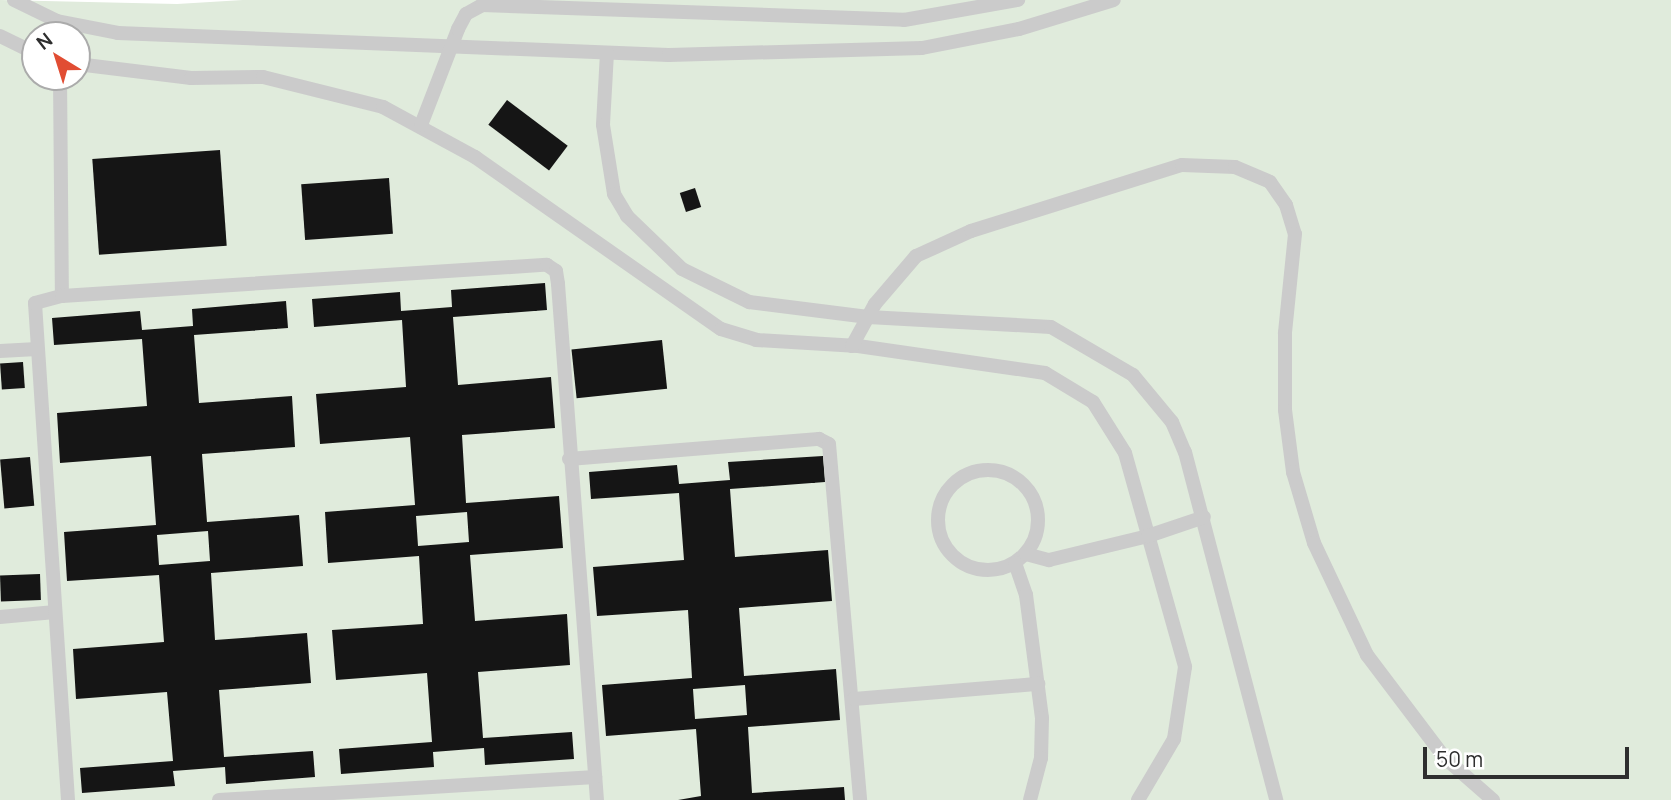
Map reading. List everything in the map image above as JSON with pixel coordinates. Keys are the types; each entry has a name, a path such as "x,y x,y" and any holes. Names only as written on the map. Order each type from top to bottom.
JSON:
{"lane":[{"path":"14,0 57,21 118,33 607,53 876,53 922,48 1019,29 1114,0"},
{"path":"421,125 466,14 482,5 904,20 1018,0"},
{"path":"0,36 21,46"},
{"path":"607,53 603,125 614,194 627,216 653,244 682,269 750,302 868,317 1051,327 1114,360 1133,374 1172,422 1204,517 1276,800"},
{"path":"91,66 191,78 263,77 383,107 421,125 721,329 756,340 852,346 1045,373 1093,402 1125,453 1185,667 1174,739 1138,800"},
{"path":"61,91 65,211 62,296"},
{"path":"852,346 868,317 916,256 971,231 1182,165 1235,167 1270,182 1286,205 1296,234 1285,333 1285,410 1293,472 1314,543 1367,655 1445,758 1493,800"},
{"path":"68,800 35,303 62,296 547,264 556,271 558,285 569,459 597,800"},
{"path":"0,351 37,349"},
{"path":"569,459 819,439 829,444 854,698 860,800"},
{"path":"1030,800 1041,758 1038,684 1021,559 1039,528 1035,500 1027,488 996,471 962,477 942,498 938,512 942,541 960,562 973,569 1002,569 1021,559 1049,560 1148,536 1204,517"},
{"path":"0,617 55,612"},
{"path":"854,698 1038,684"},
{"path":"219,800 595,777"}],"green space":[{"path":"0,0 177,4 243,0 1671,0 1671,800 0,800"}],"building":[{"path":"507,100 568,146 549,170 488,125"},
{"path":"220,150 227,246 99,255 92,159"},
{"path":"389,178 393,234 305,240 301,184"},
{"path":"695,188 701,207 686,212 680,193"},
{"path":"545,283 547,310 453,317 458,385 551,377 555,428 462,435 466,503 559,496 563,548 470,555 475,621 567,614 570,665 478,672 483,738 572,732 574,759 485,765 484,748 433,752 434,767 341,774 339,749 432,742 427,673 336,680 332,630 423,624 419,556 328,563 325,512 415,505 410,437 320,444 316,394 406,387 402,320 314,327 312,299 400,292 401,311 452,307 451,290","holes":["467,512 469,542 418,546 416,516"]},
{"path":"286,301 288,328 194,335 199,403 292,396 295,447 202,454 207,522 299,515 303,566 211,573 215,640 307,633 311,683 219,690 224,757 313,751 315,777 226,784 225,767 173,771 175,786 82,793 80,768 173,761 167,692 76,699 73,649 164,642 159,575 67,581 64,532 156,525 151,456 60,463 57,413 147,406 142,339 54,345 52,318 140,311 142,330 193,326 192,309","holes":["208,531 210,561 159,565 157,535"]},
{"path":"662,340 667,389 577,398 571,350"},
{"path":"23,362 25,388 2,390 0,364"},
{"path":"823,456 825,482 730,489 735,557 828,550 832,601 739,608 744,676 836,669 840,720 748,727 752,793 844,787 845,800 678,800 701,796 696,729 606,736 602,685 692,678 688,610 597,616 593,567 684,560 679,493 591,499 589,472 677,465 679,484 730,480 728,462","holes":["745,685 747,715 695,719 693,689"]},
{"path":"30,457 34,506 4,508 0,460"},
{"path":"40,574 41,600 1,601 0,575"}]}
